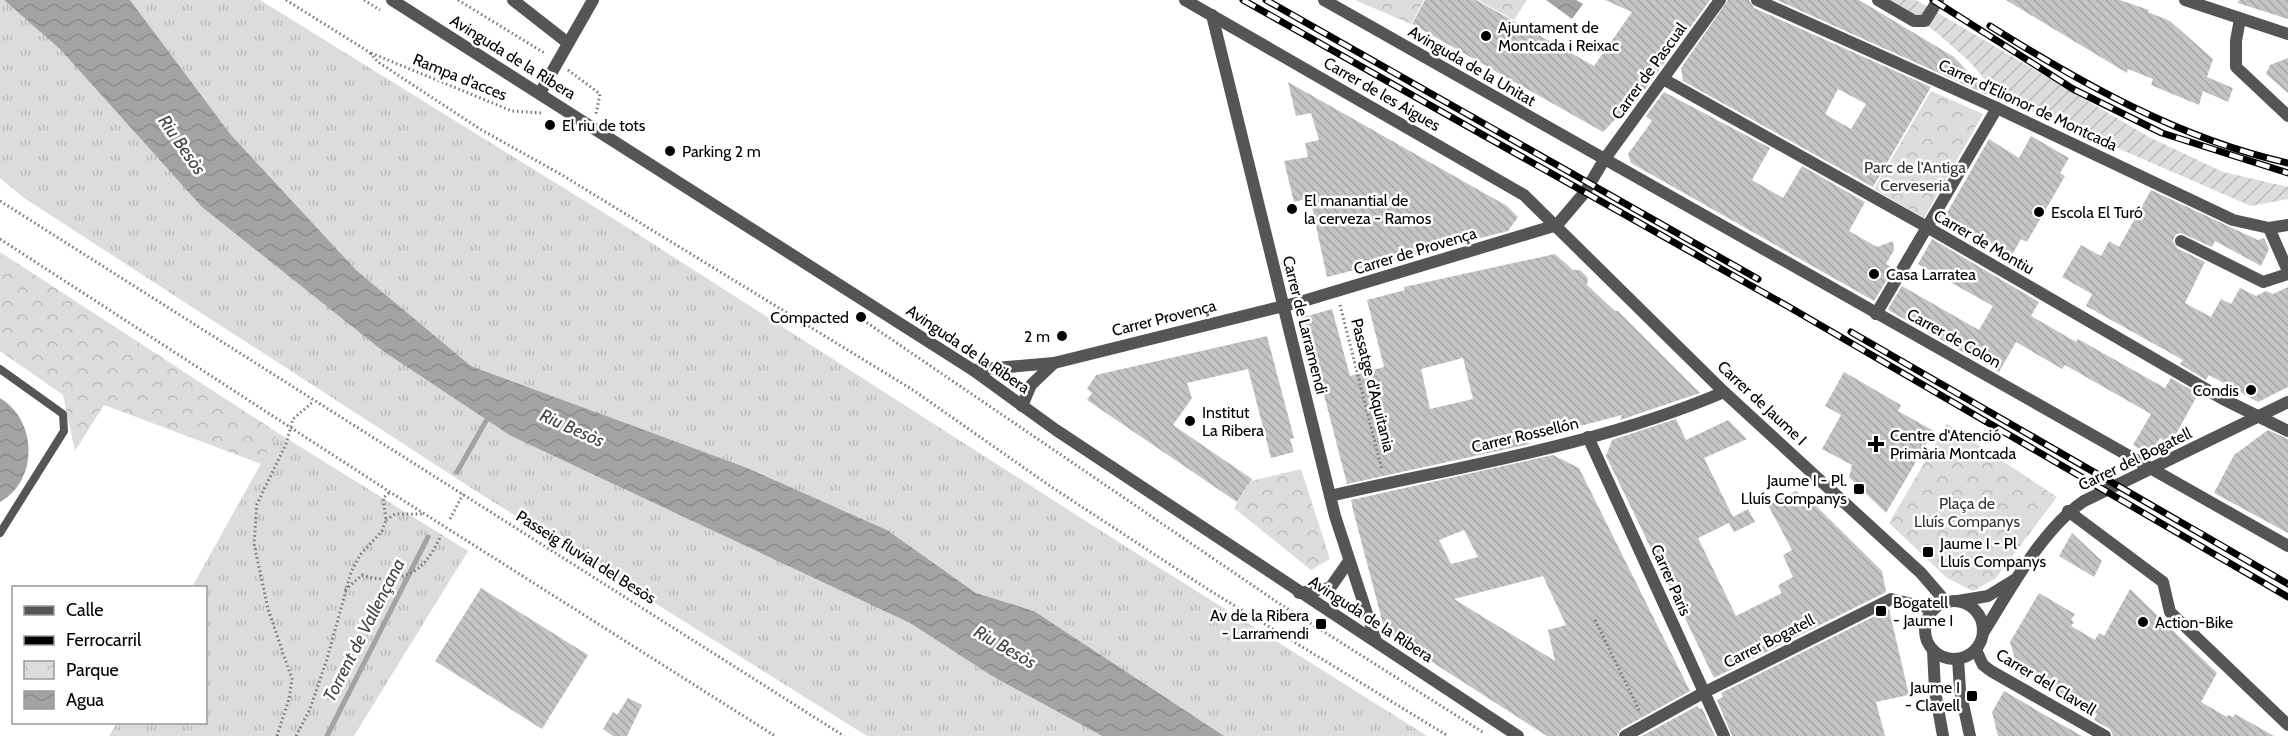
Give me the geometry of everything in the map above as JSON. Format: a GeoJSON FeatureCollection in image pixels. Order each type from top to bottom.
{"type":"FeatureCollection","features":[{"type":"Feature","properties":{"kind":"street","name":"Avinguda de la Ribera"},"geometry":{"type":"LineString","coordinates":[[392,0],[973,370],[1022,406],[1299,593],[1376,640],[1518,736]]}},
{"type":"Feature","properties":{"kind":"street"},"geometry":{"type":"LineString","coordinates":[[513,0],[568,44]]}},
{"type":"Feature","properties":{"kind":"street"},"geometry":{"type":"LineString","coordinates":[[540,93],[593,0]]}},
{"type":"Feature","properties":{"kind":"street","name":"Carrer de les Aigues"},"geometry":{"type":"LineString","coordinates":[[1185,0],[1524,195],[1557,225]]}},
{"type":"Feature","properties":{"kind":"street","name":"Avinguda de la Unitat"},"geometry":{"type":"LineString","coordinates":[[1324,0],[1604,160]]}},
{"type":"Feature","properties":{"kind":"street","name":"Carrer de Pascual"},"geometry":{"type":"LineString","coordinates":[[1557,225],[1585,192],[1604,160],[1665,80],[1720,0]]}},
{"type":"Feature","properties":{"kind":"street","name":"Carrer d'Elionor de Montcada"},"geometry":{"type":"LineString","coordinates":[[1757,0],[1997,108],[2233,220],[2269,228],[2288,225]]}},
{"type":"Feature","properties":{"kind":"street"},"geometry":{"type":"LineString","coordinates":[[1878,0],[1914,21],[1924,21],[1938,0]]}},
{"type":"Feature","properties":{"kind":"street"},"geometry":{"type":"LineString","coordinates":[[2192,1],[2288,34]]}},
{"type":"Feature","properties":{"kind":"street","name":"Carrer de Larramendi"},"geometry":{"type":"LineString","coordinates":[[1212,15],[1330,496],[1376,640]]}},
{"type":"Feature","properties":{"kind":"street"},"geometry":{"type":"LineString","coordinates":[[2240,19],[2236,41],[2236,67],[2288,116]]}},
{"type":"Feature","properties":{"kind":"street","name":"Carrer de Montiu"},"geometry":{"type":"LineString","coordinates":[[1665,80],[1927,227],[2223,399],[2288,431]]}},
{"type":"Feature","properties":{"kind":"street"},"geometry":{"type":"LineString","coordinates":[[1876,314],[1997,108]]}},
{"type":"Feature","properties":{"kind":"street","name":"Carrer de Colon"},"geometry":{"type":"LineString","coordinates":[[1604,160],[2288,546]]}},
{"type":"Feature","properties":{"kind":"street","name":"Carrer de Provença"},"geometry":{"type":"LineString","coordinates":[[1282,306],[1336,292],[1557,225]]}},
{"type":"Feature","properties":{"kind":"street","name":"Carrer de Jaume I"},"geometry":{"type":"LineString","coordinates":[[1557,225],[1724,393],[1856,511],[1952,602]]}},
{"type":"Feature","properties":{"kind":"street"},"geometry":{"type":"LineString","coordinates":[[2181,241],[2263,282],[2288,273],[2269,228]]}},
{"type":"Feature","properties":{"kind":"street","name":"Carrer Provença"},"geometry":{"type":"LineString","coordinates":[[973,370],[1054,363],[1282,306]]}},
{"type":"Feature","properties":{"kind":"street","name":"Carrer Provença"},"geometry":{"type":"LineString","coordinates":[[1022,406],[1031,385],[1054,363]]}},
{"type":"Feature","properties":{"kind":"street","name":"Carrer Rossellón"},"geometry":{"type":"LineString","coordinates":[[1330,496],[1588,438],[1683,410],[1724,393]]}},
{"type":"Feature","properties":{"kind":"street","name":"Carrer del Bogatell"},"geometry":{"type":"LineString","coordinates":[[1983,633],[2020,576],[2068,511],[2084,501],[2288,402]]}},
{"type":"Feature","properties":{"kind":"street","name":"Carrer Paris"},"geometry":{"type":"LineString","coordinates":[[1588,438],[1724,736]]}},
{"type":"Feature","properties":{"kind":"street"},"geometry":{"type":"LineString","coordinates":[[2068,511],[2163,582],[2170,612],[2288,725]]}},
{"type":"Feature","properties":{"kind":"street"},"geometry":{"type":"LineString","coordinates":[[1299,593],[1330,588],[1349,561]]}},
{"type":"Feature","properties":{"kind":"street","name":"Carrer del Bogatell"},"geometry":{"type":"LineString","coordinates":[[1952,602],[1988,596],[2020,576]]}},
{"type":"Feature","properties":{"kind":"street","name":"Carrer Bogatell"},"geometry":{"type":"LineString","coordinates":[[1625,736],[1703,693],[1891,599],[1934,609]]}},
{"type":"Feature","properties":{"kind":"street"},"geometry":{"type":"LineString","coordinates":[[1952,602],[1974,609],[1980,617],[1983,633],[1976,650],[1958,659],[1946,658],[1933,650],[1927,641],[1925,626],[1934,609],[1952,602]]}},
{"type":"Feature","properties":{"kind":"street"},"geometry":{"type":"LineString","coordinates":[[1933,650],[1935,691],[1943,736]]}},
{"type":"Feature","properties":{"kind":"street","name":"Carrer del Clavell"},"geometry":{"type":"LineString","coordinates":[[1976,650],[1983,666],[2105,736]]}},
{"type":"Feature","properties":{"kind":"street"},"geometry":{"type":"LineString","coordinates":[[1958,659],[1960,690],[1970,736]]}},
{"type":"Feature","properties":{"kind":"lane"},"geometry":{"type":"LineString","coordinates":[[0,369],[63,414],[64,431],[0,533]]}},
{"type":"Feature","properties":{"kind":"path"},"geometry":{"type":"LineString","coordinates":[[286,0],[369,52],[378,62],[471,123],[572,181],[912,390],[1050,486],[1209,590],[1448,736]]}},
{"type":"Feature","properties":{"kind":"path"},"geometry":{"type":"LineString","coordinates":[[458,0],[557,61],[600,94],[599,107],[592,126]]}},
{"type":"Feature","properties":{"kind":"path","name":"Rampa d'acces"},"geometry":{"type":"LineString","coordinates":[[369,52],[512,111],[543,113]]}},
{"type":"Feature","properties":{"kind":"path","name":"Passeig fluvial del Besòs"},"geometry":{"type":"LineString","coordinates":[[0,201],[844,736]]}},
{"type":"Feature","properties":{"kind":"path"},"geometry":{"type":"LineString","coordinates":[[0,239],[192,361],[290,428],[775,736]]}},
{"type":"Feature","properties":{"kind":"path","name":"Passatge d'Aquitania"},"geometry":{"type":"LineString","coordinates":[[1336,292],[1386,484]]}},
{"type":"Feature","properties":{"kind":"path","name":"Avinguda de la Ribera"},"geometry":{"type":"LineString","coordinates":[[969,390],[1064,458],[1270,597],[1488,736]]}},
{"type":"Feature","properties":{"kind":"path"},"geometry":{"type":"LineString","coordinates":[[276,736],[289,699],[292,679],[268,609],[254,544],[257,504],[286,444],[293,419],[314,401]]}},
{"type":"Feature","properties":{"kind":"path"},"geometry":{"type":"LineString","coordinates":[[296,736],[310,709],[327,659],[344,591],[360,555],[382,531],[386,520],[383,498],[390,492]]}},
{"type":"Feature","properties":{"kind":"path"},"geometry":{"type":"LineString","coordinates":[[450,519],[463,494]]}},
{"type":"Feature","properties":{"kind":"path"},"geometry":{"type":"LineString","coordinates":[[386,520],[395,513],[425,514]]}},
{"type":"Feature","properties":{"kind":"path"},"geometry":{"type":"LineString","coordinates":[[344,591],[362,575],[373,580],[389,578],[420,567],[441,536]]}},
{"type":"Feature","properties":{"kind":"path"},"geometry":{"type":"LineString","coordinates":[[1595,620],[1646,724]]}},
{"type":"Feature","properties":{"kind":"green space"},"geometry":{"type":"Polygon","coordinates":[[[0,0],[4,0],[511,436],[910,623],[992,676],[1102,736],[867,736],[476,491],[24,198],[0,178],[0,0]]]}},
{"type":"Feature","properties":{"kind":"green space"},"geometry":{"type":"Polygon","coordinates":[[[130,0],[260,0],[622,224],[1106,534],[1427,736],[1224,736],[1034,611],[976,593],[887,530],[745,467],[471,366],[356,270],[231,135],[130,0]]]}},
{"type":"Feature","properties":{"kind":"green space"},"geometry":{"type":"Polygon","coordinates":[[[1355,0],[1424,0],[1411,24],[1355,0]]]}},
{"type":"Feature","properties":{"kind":"green space"},"geometry":{"type":"Polygon","coordinates":[[[1478,0],[1527,0],[1514,20],[1478,0]]]}},
{"type":"Feature","properties":{"kind":"green space"},"geometry":{"type":"Polygon","coordinates":[[[1890,0],[1916,0],[2149,137],[2223,172],[2288,187],[2288,199],[2251,206],[2000,97],[1969,61],[1936,32],[1890,0]]]}},
{"type":"Feature","properties":{"kind":"green space","name":"Parc de l'Antiga Cerveseria"},"geometry":{"type":"Polygon","coordinates":[[[1931,91],[1983,114],[1924,218],[1874,189],[1931,91]]]}},
{"type":"Feature","properties":{"kind":"green space"},"geometry":{"type":"Polygon","coordinates":[[[0,252],[278,433],[261,464],[104,405],[75,451],[63,395],[0,351],[0,252]]]}},
{"type":"Feature","properties":{"kind":"green space","name":"Plaça de Lluís Companys"},"geometry":{"type":"Polygon","coordinates":[[[1947,424],[2057,497],[1996,578],[1973,591],[1947,578],[1889,523],[1947,424]]]}},
{"type":"Feature","properties":{"kind":"green space"},"geometry":{"type":"Polygon","coordinates":[[[278,433],[468,551],[354,736],[109,736],[116,724],[207,724],[207,586],[193,586],[278,433]]]}},
{"type":"Feature","properties":{"kind":"green space"},"geometry":{"type":"Polygon","coordinates":[[[1301,469],[1330,559],[1311,570],[1234,508],[1251,481],[1301,469]]]}},
{"type":"Feature","properties":{"kind":"water","name":"Riu Besòs"},"geometry":{"type":"Polygon","coordinates":[[[4,0],[130,0],[231,135],[356,270],[471,366],[745,467],[887,530],[976,593],[1034,611],[1224,736],[1102,736],[992,676],[910,623],[511,436],[383,351],[202,207],[61,50],[4,0]]]}},
{"type":"Feature","properties":{"kind":"water"},"geometry":{"type":"Polygon","coordinates":[[[1546,0],[1576,0],[1583,4],[1572,19],[1546,0]]]}},
{"type":"Feature","properties":{"kind":"water"},"geometry":{"type":"Polygon","coordinates":[[[0,398],[21,420],[27,435],[28,450],[27,465],[22,480],[13,492],[0,502],[0,398]]]}},
{"type":"Feature","properties":{"kind":"building"},"geometry":{"type":"Polygon","coordinates":[[[1425,0],[1476,0],[1594,66],[1632,12],[1605,0],[1710,0],[1633,106],[1630,104],[1603,132],[1412,24],[1425,0]]]}},
{"type":"Feature","properties":{"kind":"building"},"geometry":{"type":"Polygon","coordinates":[[[1728,0],[1749,0],[1754,8],[1931,87],[1873,187],[1683,81],[1681,68],[1728,0]],[[1838,89],[1825,114],[1851,129],[1866,104],[1838,89]]]}},
{"type":"Feature","properties":{"kind":"building"},"geometry":{"type":"Polygon","coordinates":[[[1777,0],[1859,0],[1954,57],[1992,97],[1777,0]]]}},
{"type":"Feature","properties":{"kind":"building"},"geometry":{"type":"Polygon","coordinates":[[[2006,0],[2120,0],[2149,10],[2148,12],[2170,21],[2213,59],[2207,77],[2233,88],[2228,102],[2203,91],[2199,105],[2151,85],[2153,79],[2128,69],[2127,73],[2006,0]]]}},
{"type":"Feature","properties":{"kind":"building"},"geometry":{"type":"Polygon","coordinates":[[[2239,0],[2288,0],[2288,19],[2238,3],[2239,0]]]}},
{"type":"Feature","properties":{"kind":"building"},"geometry":{"type":"Polygon","coordinates":[[[2288,58],[2288,93],[2266,74],[2270,65],[2288,58]]]}},
{"type":"Feature","properties":{"kind":"building"},"geometry":{"type":"Polygon","coordinates":[[[1288,82],[1507,206],[1518,217],[1508,231],[1327,277],[1310,198],[1294,202],[1284,161],[1308,157],[1305,143],[1319,140],[1311,113],[1296,116],[1288,82]]]}},
{"type":"Feature","properties":{"kind":"building"},"geometry":{"type":"Polygon","coordinates":[[[1664,92],[1770,148],[1752,180],[1783,198],[1802,166],[1865,202],[1849,231],[1877,247],[1893,241],[1894,250],[1886,264],[1894,268],[1874,301],[1631,163],[1628,154],[1652,121],[1646,116],[1664,92]]]}},
{"type":"Feature","properties":{"kind":"building"},"geometry":{"type":"Polygon","coordinates":[[[2031,136],[2069,158],[2060,173],[2065,176],[2027,242],[2021,239],[2012,255],[1968,230],[1963,238],[1940,225],[1989,139],[2019,158],[2031,136]]]}},
{"type":"Feature","properties":{"kind":"building"},"geometry":{"type":"Polygon","coordinates":[[[2151,190],[2258,240],[2264,238],[2269,249],[2261,266],[2215,241],[2212,247],[2181,233],[2176,234],[2173,241],[2177,248],[2205,262],[2185,303],[2211,317],[2221,299],[2231,304],[2240,288],[2256,296],[2266,291],[2273,294],[2288,287],[2288,387],[2258,402],[2209,375],[2206,380],[2180,364],[2183,360],[2086,306],[2092,294],[2062,277],[2081,245],[2101,256],[2109,241],[2119,247],[2151,190]]]}},
{"type":"Feature","properties":{"kind":"building"},"geometry":{"type":"Polygon","coordinates":[[[1932,239],[2039,302],[2031,316],[2076,342],[2078,339],[2165,388],[2171,378],[2198,394],[2176,434],[2174,433],[2168,443],[2160,438],[2150,455],[2133,445],[2151,414],[2065,365],[2062,369],[2016,342],[1999,372],[1890,311],[1888,309],[1902,286],[1979,330],[1993,306],[1918,264],[1932,239]]]}},
{"type":"Feature","properties":{"kind":"building"},"geometry":{"type":"Polygon","coordinates":[[[1555,254],[1573,270],[1580,270],[1588,278],[1587,285],[1615,311],[1618,311],[1700,393],[1620,420],[1622,415],[1523,441],[1530,444],[1347,484],[1304,317],[1332,309],[1350,376],[1384,367],[1367,300],[1405,290],[1404,287],[1555,254]],[[1463,358],[1421,369],[1430,409],[1473,399],[1463,358]]]}},
{"type":"Feature","properties":{"kind":"building"},"geometry":{"type":"Polygon","coordinates":[[[1267,336],[1294,438],[1290,439],[1294,452],[1271,458],[1248,369],[1187,383],[1192,398],[1173,425],[1252,479],[1237,502],[1087,400],[1092,393],[1087,389],[1096,375],[1267,336]]]}},
{"type":"Feature","properties":{"kind":"building","name":"Centre d'Atenció Primària Montcada"},"geometry":{"type":"Polygon","coordinates":[[[1844,372],[1901,405],[1898,411],[1934,431],[1886,513],[1849,477],[1852,465],[1822,449],[1841,415],[1825,406],[1844,372]]]}},
{"type":"Feature","properties":{"kind":"building"},"geometry":{"type":"Polygon","coordinates":[[[1676,419],[1686,440],[1728,420],[1747,439],[1704,458],[1733,517],[1748,509],[1755,522],[1734,532],[1729,523],[1698,538],[1736,616],[1782,593],[1778,586],[1793,577],[1783,555],[1792,550],[1768,505],[1796,491],[1804,498],[1807,497],[1882,571],[1886,592],[1714,678],[1606,456],[1612,440],[1676,419]]]}},
{"type":"Feature","properties":{"kind":"building"},"geometry":{"type":"Polygon","coordinates":[[[2268,430],[2288,439],[2288,533],[2214,493],[2234,455],[2268,430]]]}},
{"type":"Feature","properties":{"kind":"building"},"geometry":{"type":"Polygon","coordinates":[[[1553,455],[1579,468],[1690,691],[1621,729],[1617,736],[1547,736],[1387,633],[1390,628],[1383,624],[1351,500],[1553,455]],[[1464,530],[1439,540],[1451,564],[1478,557],[1464,530]],[[1543,576],[1454,599],[1555,661],[1548,630],[1566,625],[1543,576]]]}},
{"type":"Feature","properties":{"kind":"building"},"geometry":{"type":"Polygon","coordinates":[[[2072,533],[2102,561],[2094,577],[2059,556],[2072,533]]]}},
{"type":"Feature","properties":{"kind":"building"},"geometry":{"type":"Polygon","coordinates":[[[481,588],[588,655],[542,729],[435,661],[481,588]]]}},
{"type":"Feature","properties":{"kind":"building"},"geometry":{"type":"Polygon","coordinates":[[[2130,589],[2217,673],[2201,702],[2227,717],[2228,715],[2233,717],[2235,714],[2274,736],[2113,736],[2110,729],[2094,720],[2097,714],[2026,673],[2021,679],[2010,642],[2039,593],[2075,614],[2071,620],[2074,622],[2071,626],[2095,640],[2099,633],[2104,636],[2130,589]]]}},
{"type":"Feature","properties":{"kind":"building"},"geometry":{"type":"Polygon","coordinates":[[[1889,609],[1909,695],[1876,702],[1885,736],[1732,736],[1717,700],[1723,697],[1721,693],[1889,609]]]}},
{"type":"Feature","properties":{"kind":"building"},"geometry":{"type":"Polygon","coordinates":[[[2004,691],[2082,736],[1998,736],[1992,712],[2004,691]]]}},
{"type":"Feature","properties":{"kind":"building"},"geometry":{"type":"Polygon","coordinates":[[[628,698],[642,705],[627,736],[613,736],[603,729],[613,712],[617,715],[628,698]]]}},
{"type":"Feature","properties":{"kind":"building"},"geometry":{"type":"Polygon","coordinates":[[[1697,706],[1699,709],[1702,708],[1715,736],[1642,736],[1697,706]]]}},
{"type":"Feature","properties":{"kind":"waterway","name":"Torrent de Vallençana"},"geometry":{"type":"LineString","coordinates":[[457,472],[490,414]]}},
{"type":"Feature","properties":{"kind":"waterway","name":"Torrent de Vallençana"},"geometry":{"type":"LineString","coordinates":[[327,736],[428,537]]}},
{"type":"Feature","properties":{"kind":"railway"},"geometry":{"type":"LineString","coordinates":[[1243,0],[1789,307],[2288,597]]}},
{"type":"Feature","properties":{"kind":"railway"},"geometry":{"type":"LineString","coordinates":[[1266,0],[1758,279]]}},
{"type":"Feature","properties":{"kind":"railway"},"geometry":{"type":"LineString","coordinates":[[1933,0],[2073,89],[2162,133],[2288,173]]}},
{"type":"Feature","properties":{"kind":"railway"},"geometry":{"type":"LineString","coordinates":[[1990,26],[2097,89],[2133,107],[2209,140],[2288,163]]}},
{"type":"Feature","properties":{"kind":"railway"},"geometry":{"type":"LineString","coordinates":[[1851,332],[2288,584]]}},
{"type":"Feature","properties":{"kind":"place","name":"Ajuntament de Montcada i Reixac"},"geometry":{"type":"Point","coordinates":[1486,36]}},
{"type":"Feature","properties":{"kind":"place","name":"El riu de tots"},"geometry":{"type":"Point","coordinates":[550,125]}},
{"type":"Feature","properties":{"kind":"place","name":"Parking 2 m"},"geometry":{"type":"Point","coordinates":[670,151]}},
{"type":"Feature","properties":{"kind":"place","name":"El manantial de la cerveza - Ramos"},"geometry":{"type":"Point","coordinates":[1292,209]}},
{"type":"Feature","properties":{"kind":"place","name":"Escola El Turó"},"geometry":{"type":"Point","coordinates":[2039,212]}},
{"type":"Feature","properties":{"kind":"place","name":"Casa Larratea"},"geometry":{"type":"Point","coordinates":[1874,274]}},
{"type":"Feature","properties":{"kind":"place","name":"Compacted"},"geometry":{"type":"Point","coordinates":[861,317]}},
{"type":"Feature","properties":{"kind":"place","name":"2 m"},"geometry":{"type":"Point","coordinates":[1062,336]}},
{"type":"Feature","properties":{"kind":"place","name":"Condis"},"geometry":{"type":"Point","coordinates":[2251,390]}},
{"type":"Feature","properties":{"kind":"place","name":"Institut La Ribera"},"geometry":{"type":"Point","coordinates":[1190,421]}},
{"type":"Feature","properties":{"kind":"place","name":"Centre d'Atenció Primària Montcada"},"geometry":{"type":"Point","coordinates":[1876,444]}},
{"type":"Feature","properties":{"kind":"place","name":"Jaume I - Pl. Lluís Companys"},"geometry":{"type":"Point","coordinates":[1859,489]}},
{"type":"Feature","properties":{"kind":"place","name":"Jaume I - Pl Lluís Companys"},"geometry":{"type":"Point","coordinates":[1928,552]}},
{"type":"Feature","properties":{"kind":"place","name":"Bogatell - Jaume I"},"geometry":{"type":"Point","coordinates":[1881,611]}},
{"type":"Feature","properties":{"kind":"place","name":"Action-Bike"},"geometry":{"type":"Point","coordinates":[2143,622]}},
{"type":"Feature","properties":{"kind":"place","name":"Av de la Ribera - Larramendi"},"geometry":{"type":"Point","coordinates":[1321,624]}},
{"type":"Feature","properties":{"kind":"place","name":"Jaume I - Clavell"},"geometry":{"type":"Point","coordinates":[1972,696]}}]}
